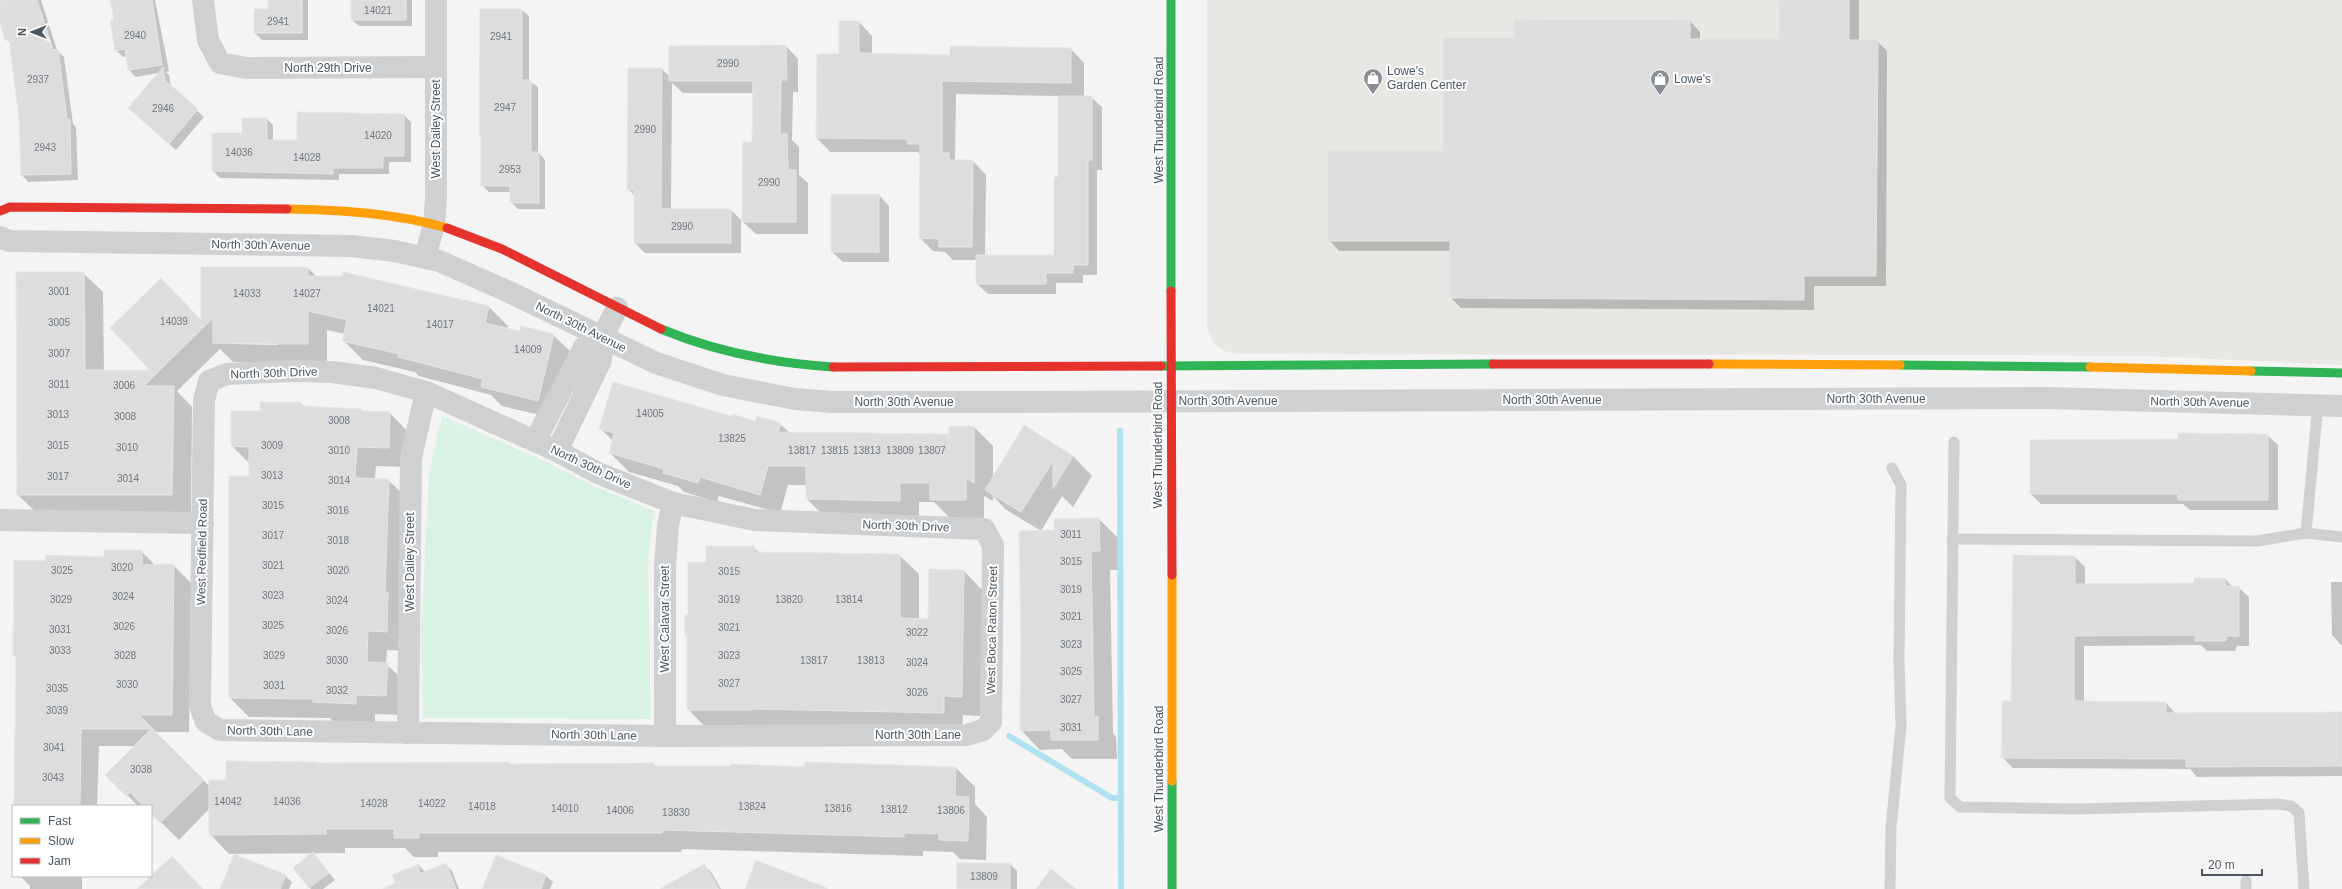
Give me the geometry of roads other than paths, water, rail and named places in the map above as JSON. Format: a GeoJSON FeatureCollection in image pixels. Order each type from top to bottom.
{"type":"FeatureCollection","features":[{"type":"Feature","properties":{"kind":"street","name":"North 29th Drive"},"geometry":{"type":"LineString","coordinates":[[203,0],[208,40],[220,63],[246,68],[436,67]]}},
{"type":"Feature","properties":{"kind":"street","name":"West Dailey Street"},"geometry":{"type":"LineString","coordinates":[[425,257],[434,225],[436,198],[436,0]]}},
{"type":"Feature","properties":{"kind":"street","name":"West Thunderbird Road"},"geometry":{"type":"LineString","coordinates":[[1171,0],[1170,401],[1172,889]]}},
{"type":"Feature","properties":{"kind":"street"},"geometry":{"type":"LineString","coordinates":[[0,211],[10,207],[292,210],[379,216],[434,225],[470,236],[514,255],[659,328],[704,344],[752,358],[790,365],[834,367],[1170,367],[1534,364],[1999,365],[2342,372]]}},
{"type":"Feature","properties":{"kind":"street","name":"North 30th Avenue"},"geometry":{"type":"LineString","coordinates":[[0,237],[9,241],[351,246],[425,257],[464,271],[602,338],[656,363],[688,375],[736,388],[795,399],[831,402],[2047,398],[2318,404],[2342,406]]}},
{"type":"Feature","properties":{"kind":"street"},"geometry":{"type":"LineString","coordinates":[[557,451],[602,360],[602,338],[617,308]]}},
{"type":"Feature","properties":{"kind":"street"},"geometry":{"type":"LineString","coordinates":[[535,441],[584,347],[602,338]]}},
{"type":"Feature","properties":{"kind":"street","name":"North 30th Drive"},"geometry":{"type":"LineString","coordinates":[[209,380],[227,374],[332,372],[376,378],[426,392],[557,451],[598,473],[673,503],[755,520],[984,529]]}},
{"type":"Feature","properties":{"kind":"street","name":"West Redfield Road"},"geometry":{"type":"LineString","coordinates":[[206,722],[200,706],[204,400],[209,380]]}},
{"type":"Feature","properties":{"kind":"street","name":"West Dailey Street"},"geometry":{"type":"LineString","coordinates":[[408,733],[411,458],[426,392]]}},
{"type":"Feature","properties":{"kind":"street","name":"West Calavar Street"},"geometry":{"type":"LineString","coordinates":[[665,736],[665,567],[668,525],[673,503]]}},
{"type":"Feature","properties":{"kind":"street"},"geometry":{"type":"LineString","coordinates":[[0,520],[202,523]]}},
{"type":"Feature","properties":{"kind":"street","name":"West Boca Raton Street"},"geometry":{"type":"LineString","coordinates":[[984,529],[993,545],[992,722],[984,730]]}},
{"type":"Feature","properties":{"kind":"street","name":"North 30th Lane"},"geometry":{"type":"LineString","coordinates":[[206,722],[220,730],[665,736],[967,735],[984,730]]}},
{"type":"Feature","properties":{"kind":"lane"},"geometry":{"type":"LineString","coordinates":[[2306,533],[2318,404]]}},
{"type":"Feature","properties":{"kind":"lane"},"geometry":{"type":"LineString","coordinates":[[1954,442],[1950,798],[1960,807],[2076,810],[2205,804],[2278,804],[2291,806],[2299,813],[2304,889]]}},
{"type":"Feature","properties":{"kind":"lane"},"geometry":{"type":"LineString","coordinates":[[1890,889],[1891,828],[1901,726],[1899,661],[1901,485],[1892,468]]}},
{"type":"Feature","properties":{"kind":"lane"},"geometry":{"type":"LineString","coordinates":[[1952,539],[2257,541],[2306,533],[2342,537]]}},
{"type":"Feature","properties":{"kind":"waterway"},"geometry":{"type":"LineString","coordinates":[[1120,431],[1121,889]]}},
{"type":"Feature","properties":{"kind":"waterway"},"geometry":{"type":"LineString","coordinates":[[1009,736],[1112,798],[1121,798]]}},
{"type":"Feature","properties":{"kind":"place","name":"Lowe's Garden Center"},"geometry":{"type":"Point","coordinates":[1373,95]}},
{"type":"Feature","properties":{"kind":"place","name":"Lowe's"},"geometry":{"type":"Point","coordinates":[1660,96]}}]}
